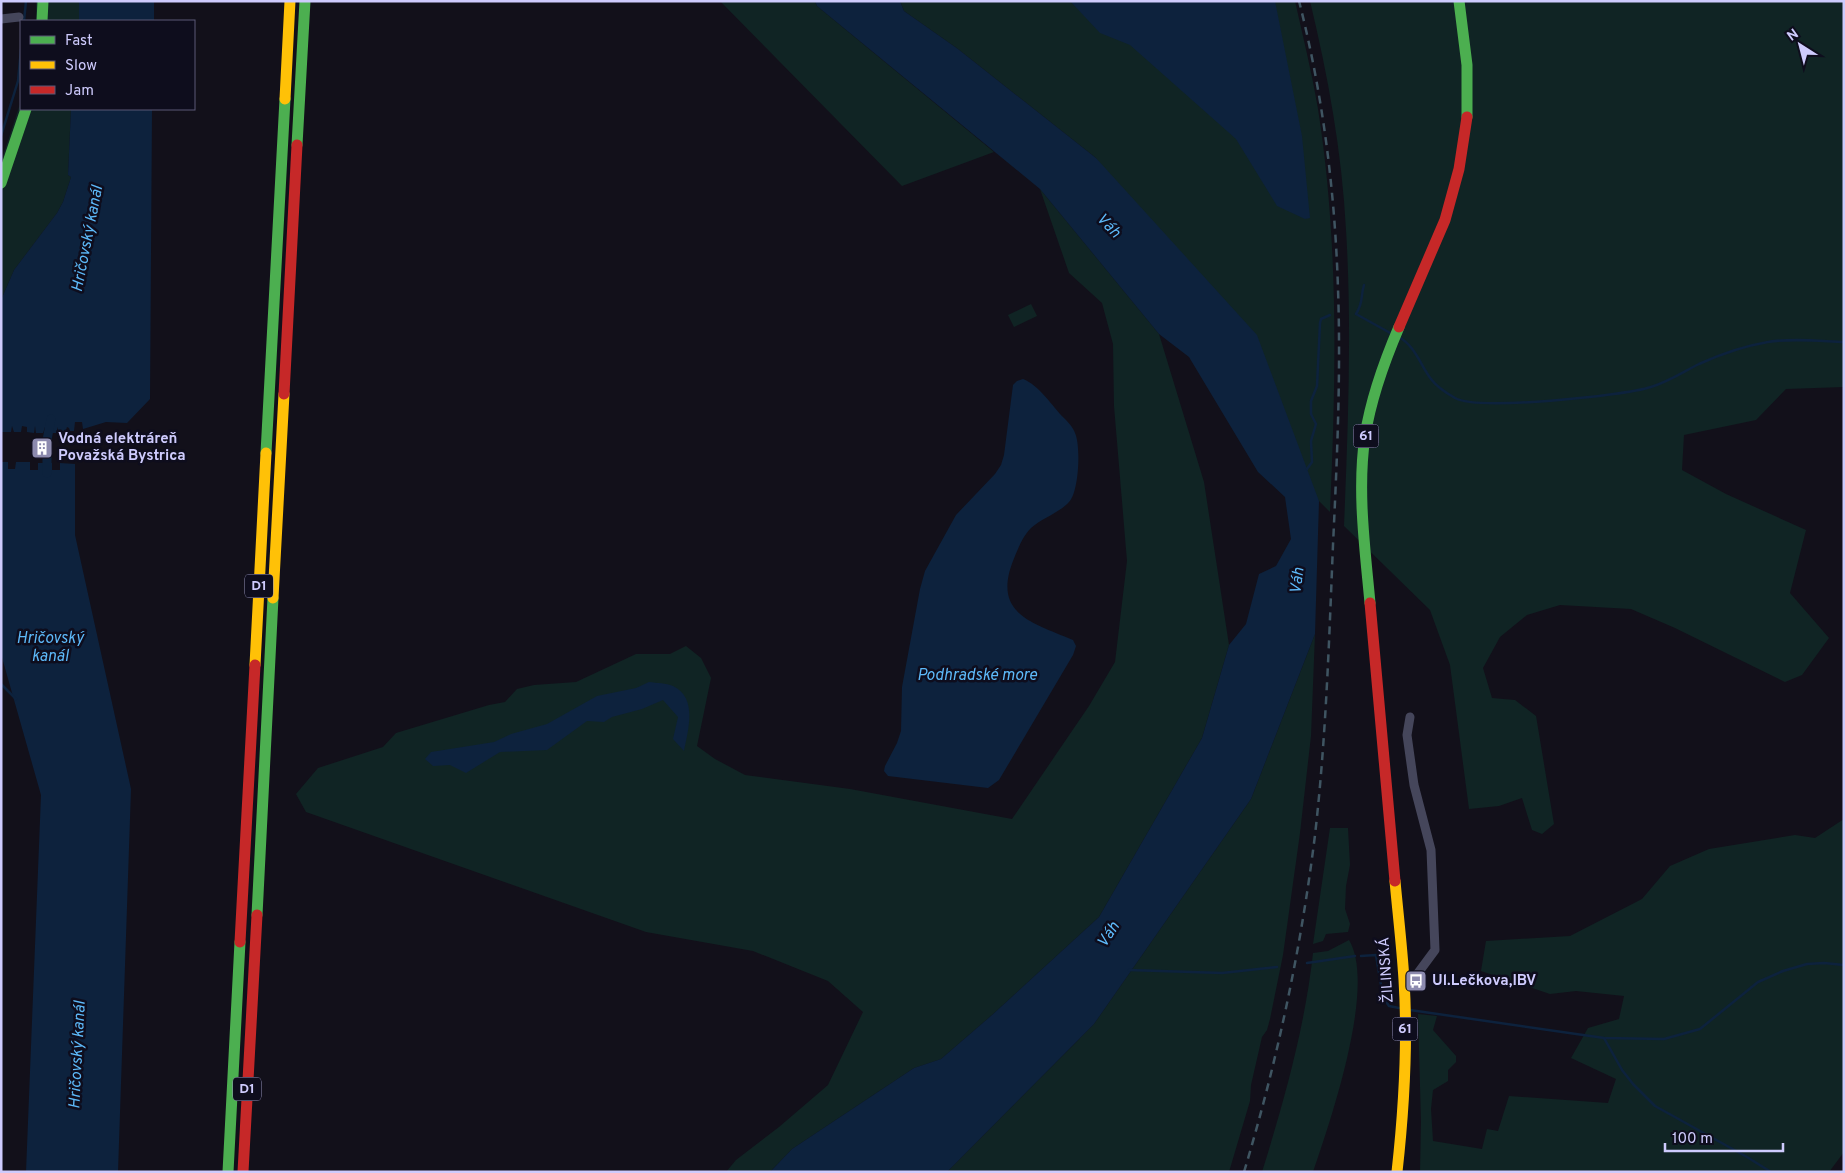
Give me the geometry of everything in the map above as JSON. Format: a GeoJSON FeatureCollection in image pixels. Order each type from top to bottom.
{"type":"FeatureCollection","features":[{"type":"Feature","properties":{"kind":"main road"},"geometry":{"type":"LineString","coordinates":[[42,20],[43,1]]}},
{"type":"Feature","properties":{"kind":"main road","name":"D1"},"geometry":{"type":"LineString","coordinates":[[228,1172],[290,1]]}},
{"type":"Feature","properties":{"kind":"main road","name":"D1"},"geometry":{"type":"LineString","coordinates":[[243,1172],[305,1]]}},
{"type":"Feature","properties":{"kind":"main road","name":"ŽILINSKÁ"},"geometry":{"type":"LineString","coordinates":[[1397,1172],[1405,1080],[1404,980],[1363,540],[1362,471],[1367,426],[1376,394],[1405,312],[1436,244],[1449,207],[1461,154],[1468,102],[1466,46],[1459,1]]}},
{"type":"Feature","properties":{"kind":"main road"},"geometry":{"type":"LineString","coordinates":[[1,183],[26,110]]}},
{"type":"Feature","properties":{"kind":"street"},"geometry":{"type":"LineString","coordinates":[[1,19],[19,17]]}},
{"type":"Feature","properties":{"kind":"street"},"geometry":{"type":"LineString","coordinates":[[1404,980],[1412,978],[1435,950],[1431,850],[1414,785],[1407,734],[1410,717]]}},
{"type":"Feature","properties":{"kind":"green space"},"geometry":{"type":"Polygon","coordinates":[[[36,1],[79,1],[79,20],[36,20],[36,1]]]}},
{"type":"Feature","properties":{"kind":"green space"},"geometry":{"type":"Polygon","coordinates":[[[720,1],[815,1],[817,6],[994,152],[902,186],[720,1]]]}},
{"type":"Feature","properties":{"kind":"green space"},"geometry":{"type":"Polygon","coordinates":[[[900,1],[1295,1],[1318,109],[1330,209],[1334,310],[1334,411],[1330,512],[1319,501],[1096,158],[958,49],[904,11],[900,1]]]}},
{"type":"Feature","properties":{"kind":"green space"},"geometry":{"type":"Polygon","coordinates":[[[1310,1],[1844,1],[1844,387],[1786,389],[1756,420],[1684,435],[1682,470],[1726,494],[1806,530],[1790,593],[1829,638],[1802,675],[1785,682],[1675,628],[1631,609],[1560,605],[1527,615],[1500,637],[1483,668],[1492,698],[1515,700],[1536,716],[1554,824],[1542,834],[1532,830],[1522,798],[1499,806],[1469,809],[1450,665],[1430,610],[1344,526],[1349,341],[1346,230],[1333,114],[1323,57],[1310,1]]]}},
{"type":"Feature","properties":{"kind":"green space"},"geometry":{"type":"Polygon","coordinates":[[[20,104],[20,110],[71,110],[68,175],[71,177],[63,202],[57,213],[14,270],[1,300],[1,162],[20,104]]]}},
{"type":"Feature","properties":{"kind":"green space"},"geometry":{"type":"Polygon","coordinates":[[[1040,189],[1159,334],[1204,482],[1229,645],[1202,738],[1099,917],[992,1015],[941,1059],[914,1068],[792,1149],[770,1172],[726,1172],[736,1160],[779,1127],[828,1085],[863,1012],[828,981],[753,951],[646,932],[306,812],[296,794],[318,768],[383,747],[396,733],[505,702],[517,689],[534,685],[576,682],[636,654],[670,654],[686,646],[701,658],[711,678],[697,746],[715,759],[745,775],[850,789],[1012,819],[1089,706],[1115,662],[1127,561],[1114,406],[1113,344],[1102,303],[1069,273],[1040,189]]]}},
{"type":"Feature","properties":{"kind":"green space"},"geometry":{"type":"Polygon","coordinates":[[[1031,304],[1037,316],[1014,327],[1008,315],[1031,304]]]}},
{"type":"Feature","properties":{"kind":"green space"},"geometry":{"type":"Polygon","coordinates":[[[1315,634],[1311,736],[1283,955],[1270,1019],[1267,1030],[1262,1037],[1251,1085],[1250,1101],[1229,1172],[947,1172],[1094,1024],[1251,799],[1315,634]]]}},
{"type":"Feature","properties":{"kind":"green space"},"geometry":{"type":"Polygon","coordinates":[[[1844,819],[1844,1152],[1829,1172],[1420,1172],[1421,1122],[1418,1014],[1437,1016],[1433,1030],[1456,1056],[1456,1062],[1448,1070],[1448,1081],[1433,1090],[1431,1109],[1433,1141],[1482,1149],[1487,1129],[1498,1131],[1509,1096],[1608,1103],[1616,1079],[1571,1058],[1588,1028],[1619,1019],[1624,996],[1576,991],[1550,994],[1481,971],[1486,941],[1570,936],[1642,899],[1670,866],[1709,849],[1795,835],[1815,838],[1844,819]]]}},
{"type":"Feature","properties":{"kind":"green space"},"geometry":{"type":"Polygon","coordinates":[[[1330,828],[1348,828],[1350,865],[1346,886],[1345,909],[1350,924],[1348,932],[1326,934],[1323,941],[1313,944],[1330,828]]]}},
{"type":"Feature","properties":{"kind":"green space"},"geometry":{"type":"Polygon","coordinates":[[[1349,940],[1356,961],[1358,989],[1354,1020],[1339,1089],[1313,1172],[1262,1172],[1293,1064],[1305,1008],[1313,953],[1328,951],[1349,940]]]}},
{"type":"Feature","properties":{"kind":"water"},"geometry":{"type":"Polygon","coordinates":[[[79,1],[154,1],[154,20],[79,20],[79,1]]]}},
{"type":"Feature","properties":{"kind":"water","name":"Váh"},"geometry":{"type":"Polygon","coordinates":[[[815,1],[900,1],[904,11],[958,49],[1096,158],[1257,335],[1319,501],[1315,634],[1251,799],[1094,1024],[947,1172],[770,1172],[792,1149],[914,1068],[941,1059],[1099,917],[1202,738],[1229,645],[1246,624],[1259,574],[1276,566],[1291,539],[1285,497],[1258,472],[1189,357],[1159,334],[1040,189],[817,6],[815,1]]]}},
{"type":"Feature","properties":{"kind":"water"},"geometry":{"type":"Polygon","coordinates":[[[1070,1],[1275,1],[1302,136],[1310,218],[1305,219],[1277,206],[1236,139],[1130,45],[1100,33],[1070,1]]]}},
{"type":"Feature","properties":{"kind":"water","name":"Hričovský kanál"},"geometry":{"type":"Polygon","coordinates":[[[71,110],[152,110],[150,399],[127,423],[106,422],[83,429],[82,422],[75,422],[74,431],[70,431],[67,427],[65,433],[58,433],[58,427],[56,433],[49,433],[49,428],[45,427],[43,433],[36,433],[35,426],[34,433],[27,432],[27,427],[22,426],[21,432],[14,432],[12,426],[11,432],[1,432],[1,300],[14,270],[57,213],[63,202],[71,177],[68,175],[71,110]]]}},
{"type":"Feature","properties":{"kind":"water","name":"Podhradské more"},"geometry":{"type":"Polygon","coordinates":[[[1023,379],[1040,391],[1073,429],[1077,439],[1078,469],[1075,489],[1069,502],[1035,524],[1023,539],[1013,561],[1008,579],[1008,594],[1012,605],[1031,622],[1073,640],[1076,646],[1073,655],[999,780],[988,788],[888,776],[884,771],[901,731],[902,687],[925,571],[956,515],[995,474],[1001,465],[1013,385],[1023,379]]]}},
{"type":"Feature","properties":{"kind":"water","name":"Hričovský kanál"},"geometry":{"type":"Polygon","coordinates":[[[1,462],[8,462],[8,469],[15,469],[16,462],[30,462],[30,470],[38,470],[38,463],[52,463],[52,470],[60,470],[60,463],[75,464],[75,535],[131,789],[118,1172],[26,1172],[41,795],[1,654],[1,462]]]}},
{"type":"Feature","properties":{"kind":"water"},"geometry":{"type":"Polygon","coordinates":[[[649,682],[673,686],[681,691],[686,698],[689,706],[689,724],[684,751],[673,739],[678,717],[663,700],[642,709],[612,717],[604,722],[587,721],[547,750],[500,752],[466,773],[450,765],[433,766],[425,759],[431,752],[494,742],[511,734],[547,724],[597,696],[636,688],[649,682]]]}},
{"type":"Feature","properties":{"kind":"waterway"},"geometry":{"type":"LineString","coordinates":[[24,20],[26,1]]}},
{"type":"Feature","properties":{"kind":"waterway"},"geometry":{"type":"LineString","coordinates":[[1,136],[18,81],[20,60]]}},
{"type":"Feature","properties":{"kind":"waterway"},"geometry":{"type":"LineString","coordinates":[[1356,314],[1361,303],[1364,285]]}},
{"type":"Feature","properties":{"kind":"waterway"},"geometry":{"type":"LineString","coordinates":[[1356,314],[1392,334]]}},
{"type":"Feature","properties":{"kind":"waterway"},"geometry":{"type":"LineString","coordinates":[[1307,469],[1312,462],[1311,441],[1316,424],[1311,414],[1311,401],[1317,386],[1320,323],[1321,319],[1330,315]]}},
{"type":"Feature","properties":{"kind":"waterway"},"geometry":{"type":"LineString","coordinates":[[1399,337],[1414,351],[1427,374],[1439,387],[1455,398],[1469,402],[1491,403],[1551,401],[1635,391],[1651,387],[1724,354],[1768,342],[1796,340],[1844,342]]}},
{"type":"Feature","properties":{"kind":"waterway","name":"Hričovský kanál"},"geometry":{"type":"LineString","coordinates":[[47,473],[47,440],[51,419]]}},
{"type":"Feature","properties":{"kind":"waterway"},"geometry":{"type":"LineString","coordinates":[[1,684],[16,699]]}},
{"type":"Feature","properties":{"kind":"waterway"},"geometry":{"type":"LineString","coordinates":[[1361,956],[1376,955],[1383,997],[1389,1006],[1399,1008]]}},
{"type":"Feature","properties":{"kind":"waterway"},"geometry":{"type":"LineString","coordinates":[[1307,963],[1355,956]]}},
{"type":"Feature","properties":{"kind":"waterway"},"geometry":{"type":"LineString","coordinates":[[1410,1010],[1604,1038],[1664,1039],[1700,1029],[1758,982],[1783,971],[1807,964],[1844,965]]}},
{"type":"Feature","properties":{"kind":"waterway"},"geometry":{"type":"LineString","coordinates":[[1129,970],[1222,973],[1277,967]]}},
{"type":"Feature","properties":{"kind":"waterway"},"geometry":{"type":"LineString","coordinates":[[1604,1038],[1622,1070],[1655,1106],[1771,1172]]}},
{"type":"Feature","properties":{"kind":"railway"},"geometry":{"type":"LineString","coordinates":[[1244,1172],[1267,1089],[1287,1005],[1303,920],[1319,799],[1328,654],[1339,385],[1336,253],[1331,180],[1321,108],[1299,1]]}},
{"type":"Feature","properties":{"kind":"traffic: fast"},"geometry":{"type":"LineString","coordinates":[[42,20],[43,1]]}},
{"type":"Feature","properties":{"kind":"traffic: fast"},"geometry":{"type":"LineString","coordinates":[[297,145],[305,1]]}},
{"type":"Feature","properties":{"kind":"traffic: fast"},"geometry":{"type":"LineString","coordinates":[[1459,1],[1467,65],[1467,117]]}},
{"type":"Feature","properties":{"kind":"traffic: fast"},"geometry":{"type":"LineString","coordinates":[[266,453],[285,99]]}},
{"type":"Feature","properties":{"kind":"traffic: fast"},"geometry":{"type":"LineString","coordinates":[[1,183],[26,110]]}},
{"type":"Feature","properties":{"kind":"traffic: fast"},"geometry":{"type":"LineString","coordinates":[[1370,603],[1362,499],[1365,436],[1374,394],[1399,327]]}},
{"type":"Feature","properties":{"kind":"traffic: fast"},"geometry":{"type":"LineString","coordinates":[[257,915],[273,598]]}},
{"type":"Feature","properties":{"kind":"traffic: fast"},"geometry":{"type":"LineString","coordinates":[[228,1172],[240,942]]}},
{"type":"Feature","properties":{"kind":"traffic: slow"},"geometry":{"type":"LineString","coordinates":[[285,99],[290,1]]}},
{"type":"Feature","properties":{"kind":"traffic: slow"},"geometry":{"type":"LineString","coordinates":[[273,598],[284,394]]}},
{"type":"Feature","properties":{"kind":"traffic: slow"},"geometry":{"type":"LineString","coordinates":[[255,665],[266,453]]}},
{"type":"Feature","properties":{"kind":"traffic: slow"},"geometry":{"type":"LineString","coordinates":[[1395,881],[1406,1028],[1402,1124],[1397,1172]]}},
{"type":"Feature","properties":{"kind":"traffic: jam"},"geometry":{"type":"LineString","coordinates":[[1399,327],[1445,220],[1459,169],[1467,117]]}},
{"type":"Feature","properties":{"kind":"traffic: jam"},"geometry":{"type":"LineString","coordinates":[[284,394],[297,145]]}},
{"type":"Feature","properties":{"kind":"traffic: jam"},"geometry":{"type":"LineString","coordinates":[[1370,603],[1395,881]]}},
{"type":"Feature","properties":{"kind":"traffic: jam"},"geometry":{"type":"LineString","coordinates":[[240,942],[255,665]]}},
{"type":"Feature","properties":{"kind":"traffic: jam"},"geometry":{"type":"LineString","coordinates":[[243,1172],[257,915]]}},
{"type":"Feature","properties":{"kind":"place","name":"Vodná elektráreň Považská Bystrica"},"geometry":{"type":"Point","coordinates":[42,448]}},
{"type":"Feature","properties":{"kind":"place","name":"Ul.Lečkova,IBV"},"geometry":{"type":"Point","coordinates":[1416,981]}}]}
